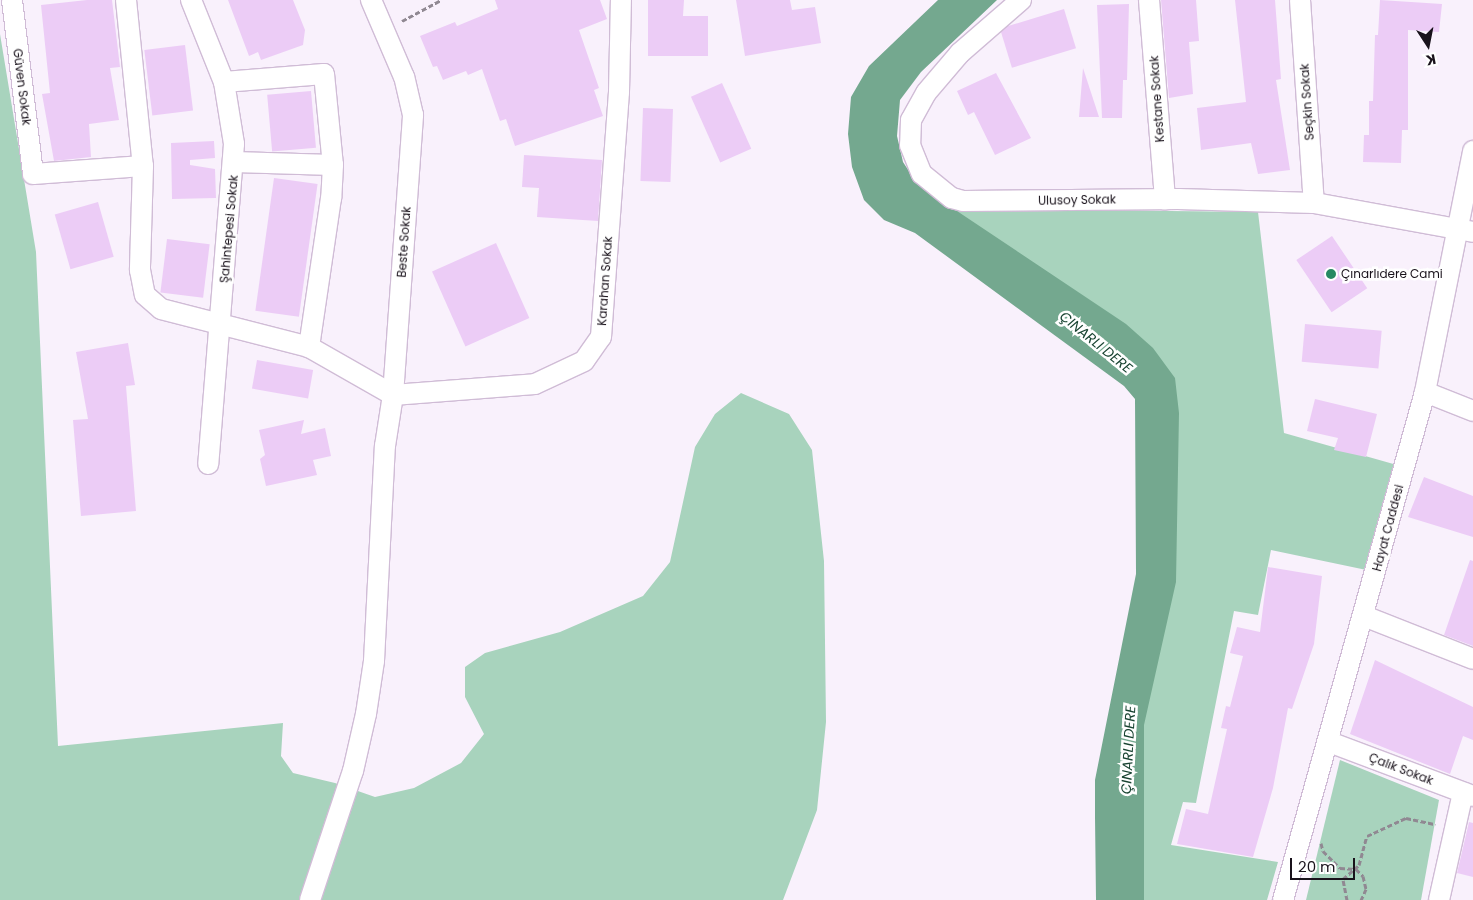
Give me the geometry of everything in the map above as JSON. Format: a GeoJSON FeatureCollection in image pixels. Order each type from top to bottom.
{"type":"FeatureCollection","features":[{"type":"Feature","properties":{"kind":"street","name":"Güven Sokak"},"geometry":{"type":"LineString","coordinates":[[12,0],[33,174],[143,166]]}},
{"type":"Feature","properties":{"kind":"street"},"geometry":{"type":"LineString","coordinates":[[126,0],[143,166],[140,270],[145,295],[161,309],[309,347],[393,395]]}},
{"type":"Feature","properties":{"kind":"street","name":"Şahintepesi Sokak"},"geometry":{"type":"LineString","coordinates":[[190,0],[224,82],[233,123],[234,162],[208,464]]}},
{"type":"Feature","properties":{"kind":"street","name":"Beste Sokak"},"geometry":{"type":"LineString","coordinates":[[310,900],[353,771],[374,660],[385,446],[393,395],[413,115],[411,97],[371,0]]}},
{"type":"Feature","properties":{"kind":"street","name":"Karahan Sokak"},"geometry":{"type":"LineString","coordinates":[[393,395],[536,384],[569,370],[594,350],[601,336],[619,92],[621,0]]}},
{"type":"Feature","properties":{"kind":"street","name":"Ulusoy Sokak"},"geometry":{"type":"LineString","coordinates":[[1021,0],[960,53],[916,108],[908,132],[912,153],[922,174],[952,198],[963,201],[1165,199],[1314,204],[1466,230]]}},
{"type":"Feature","properties":{"kind":"street","name":"Kestane Sokak"},"geometry":{"type":"LineString","coordinates":[[1149,0],[1165,199]]}},
{"type":"Feature","properties":{"kind":"street","name":"Seçkin Sokak"},"geometry":{"type":"LineString","coordinates":[[1300,0],[1314,204]]}},
{"type":"Feature","properties":{"kind":"street"},"geometry":{"type":"LineString","coordinates":[[224,82],[324,74],[333,165],[331,198],[309,347]]}},
{"type":"Feature","properties":{"kind":"street","name":"Hayat Caddesi"},"geometry":{"type":"LineString","coordinates":[[1284,900],[1330,742],[1425,392],[1466,230],[1473,151]]}},
{"type":"Feature","properties":{"kind":"street"},"geometry":{"type":"LineString","coordinates":[[234,162],[333,165]]}},
{"type":"Feature","properties":{"kind":"street"},"geometry":{"type":"LineString","coordinates":[[1425,392],[1473,411]]}},
{"type":"Feature","properties":{"kind":"street"},"geometry":{"type":"LineString","coordinates":[[1364,616],[1473,659]]}},
{"type":"Feature","properties":{"kind":"street","name":"Çalık Sokak"},"geometry":{"type":"LineString","coordinates":[[1330,742],[1468,794]]}},
{"type":"Feature","properties":{"kind":"street"},"geometry":{"type":"LineString","coordinates":[[1439,900],[1455,828],[1468,794]]}},
{"type":"Feature","properties":{"kind":"path"},"geometry":{"type":"LineString","coordinates":[[384,30],[441,0]]}},
{"type":"Feature","properties":{"kind":"path"},"geometry":{"type":"LineString","coordinates":[[1347,900],[1343,879],[1356,868],[1368,836],[1384,826],[1406,818],[1455,828]]}},
{"type":"Feature","properties":{"kind":"path"},"geometry":{"type":"LineString","coordinates":[[1320,842],[1323,851],[1340,868],[1356,868],[1363,876],[1366,889],[1361,900]]}},
{"type":"Feature","properties":{"kind":"shaded area"},"geometry":{"type":"Polygon","coordinates":[[[0,34],[36,252],[58,746],[283,723],[281,756],[293,773],[335,783],[375,797],[414,788],[461,763],[484,734],[465,697],[465,667],[485,653],[560,632],[643,596],[670,562],[695,447],[715,414],[741,393],[789,414],[812,450],[824,561],[826,722],[817,810],[783,900],[0,900],[0,34]]]}},
{"type":"Feature","properties":{"kind":"shaded area"},"geometry":{"type":"Polygon","coordinates":[[[901,208],[1258,212],[1284,433],[1404,467],[1376,572],[1271,550],[1258,615],[1234,611],[1196,803],[1183,802],[1171,845],[1278,862],[1267,900],[1125,900],[1153,405],[901,208]]]}},
{"type":"Feature","properties":{"kind":"shaded area"},"geometry":{"type":"Polygon","coordinates":[[[1340,760],[1439,800],[1421,900],[1306,900],[1340,760]]]}},
{"type":"Feature","properties":{"kind":"water","name":"ÇINARLI DERE"},"geometry":{"type":"Polygon","coordinates":[[[938,0],[997,0],[921,72],[900,100],[897,136],[903,162],[914,179],[939,199],[1126,324],[1153,348],[1175,378],[1179,413],[1176,582],[1144,725],[1144,900],[1096,900],[1095,780],[1136,574],[1135,399],[1124,386],[915,233],[884,220],[864,200],[852,167],[848,134],[851,97],[869,66],[938,0]]]}},
{"type":"Feature","properties":{"kind":"building"},"geometry":{"type":"Polygon","coordinates":[[[87,0],[112,0],[120,67],[110,68],[119,120],[89,124],[91,157],[54,161],[42,94],[50,93],[41,5],[87,0]]]}},
{"type":"Feature","properties":{"kind":"building"},"geometry":{"type":"Polygon","coordinates":[[[228,0],[293,0],[305,30],[303,45],[261,60],[258,52],[249,56],[228,0]]]}},
{"type":"Feature","properties":{"kind":"building"},"geometry":{"type":"Polygon","coordinates":[[[495,0],[600,0],[607,19],[579,30],[599,88],[594,90],[603,116],[515,146],[506,119],[500,121],[482,69],[468,75],[466,71],[443,80],[437,66],[433,67],[420,36],[455,22],[457,26],[498,9],[495,0]]]}},
{"type":"Feature","properties":{"kind":"building"},"geometry":{"type":"Polygon","coordinates":[[[648,0],[684,0],[683,16],[708,16],[708,56],[648,56],[648,0]]]}},
{"type":"Feature","properties":{"kind":"building"},"geometry":{"type":"Polygon","coordinates":[[[736,0],[790,0],[792,10],[815,7],[821,43],[745,56],[736,0]]]}},
{"type":"Feature","properties":{"kind":"building"},"geometry":{"type":"Polygon","coordinates":[[[1161,0],[1196,0],[1199,41],[1189,42],[1193,94],[1169,98],[1161,0]]]}},
{"type":"Feature","properties":{"kind":"building"},"geometry":{"type":"Polygon","coordinates":[[[1235,0],[1275,0],[1281,79],[1276,80],[1290,170],[1258,174],[1251,143],[1201,150],[1197,108],[1246,102],[1235,0]]]}},
{"type":"Feature","properties":{"kind":"building"},"geometry":{"type":"Polygon","coordinates":[[[1380,0],[1442,4],[1439,32],[1408,30],[1408,130],[1402,130],[1401,163],[1363,162],[1364,135],[1369,135],[1369,101],[1373,101],[1375,35],[1378,35],[1380,0]]]}},
{"type":"Feature","properties":{"kind":"building"},"geometry":{"type":"Polygon","coordinates":[[[1129,4],[1127,80],[1123,80],[1122,118],[1102,118],[1097,5],[1129,4]]]}},
{"type":"Feature","properties":{"kind":"building"},"geometry":{"type":"Polygon","coordinates":[[[1064,9],[1076,48],[1012,68],[1000,29],[1064,9]]]}},
{"type":"Feature","properties":{"kind":"building"},"geometry":{"type":"Polygon","coordinates":[[[185,45],[193,111],[152,116],[144,50],[185,45]]]}},
{"type":"Feature","properties":{"kind":"building"},"geometry":{"type":"Polygon","coordinates":[[[1083,68],[1099,117],[1079,117],[1083,68]]]}},
{"type":"Feature","properties":{"kind":"building"},"geometry":{"type":"Polygon","coordinates":[[[996,73],[1031,138],[995,155],[974,112],[968,115],[957,91],[996,73]]]}},
{"type":"Feature","properties":{"kind":"building"},"geometry":{"type":"Polygon","coordinates":[[[722,83],[751,149],[720,163],[691,97],[722,83]]]}},
{"type":"Feature","properties":{"kind":"building"},"geometry":{"type":"Polygon","coordinates":[[[311,91],[316,148],[272,152],[267,95],[311,91]]]}},
{"type":"Feature","properties":{"kind":"building"},"geometry":{"type":"Polygon","coordinates":[[[643,108],[673,109],[670,182],[640,181],[643,108]]]}},
{"type":"Feature","properties":{"kind":"building"},"geometry":{"type":"Polygon","coordinates":[[[214,141],[215,158],[190,160],[190,165],[215,169],[216,198],[172,199],[171,143],[214,141]]]}},
{"type":"Feature","properties":{"kind":"building"},"geometry":{"type":"Polygon","coordinates":[[[524,155],[602,160],[598,221],[537,217],[539,188],[522,187],[524,155]]]}},
{"type":"Feature","properties":{"kind":"building"},"geometry":{"type":"Polygon","coordinates":[[[274,178],[318,184],[299,317],[255,311],[274,178]]]}},
{"type":"Feature","properties":{"kind":"building"},"geometry":{"type":"Polygon","coordinates":[[[98,202],[114,257],[70,269],[55,214],[98,202]]]}},
{"type":"Feature","properties":{"kind":"building","name":"Çınarlıdere Cami"},"geometry":{"type":"Polygon","coordinates":[[[1332,236],[1367,288],[1332,312],[1296,260],[1332,236]]]}},
{"type":"Feature","properties":{"kind":"building"},"geometry":{"type":"Polygon","coordinates":[[[167,239],[210,244],[203,298],[160,293],[167,239]]]}},
{"type":"Feature","properties":{"kind":"building"},"geometry":{"type":"Polygon","coordinates":[[[496,243],[529,318],[465,346],[432,271],[496,243]]]}},
{"type":"Feature","properties":{"kind":"building"},"geometry":{"type":"Polygon","coordinates":[[[1305,324],[1382,331],[1378,369],[1302,362],[1305,324]]]}},
{"type":"Feature","properties":{"kind":"building"},"geometry":{"type":"Polygon","coordinates":[[[128,343],[135,385],[126,386],[136,511],[81,516],[73,420],[88,419],[76,352],[128,343]]]}},
{"type":"Feature","properties":{"kind":"building"},"geometry":{"type":"Polygon","coordinates":[[[257,360],[313,370],[308,398],[252,389],[257,360]]]}},
{"type":"Feature","properties":{"kind":"building"},"geometry":{"type":"Polygon","coordinates":[[[1315,399],[1377,414],[1366,457],[1334,450],[1338,438],[1307,431],[1315,399]]]}},
{"type":"Feature","properties":{"kind":"building"},"geometry":{"type":"Polygon","coordinates":[[[304,420],[301,434],[325,428],[331,456],[313,460],[317,475],[266,486],[260,459],[265,455],[259,430],[304,420]]]}},
{"type":"Feature","properties":{"kind":"building"},"geometry":{"type":"Polygon","coordinates":[[[1424,477],[1473,496],[1473,537],[1408,517],[1424,477]]]}},
{"type":"Feature","properties":{"kind":"building"},"geometry":{"type":"Polygon","coordinates":[[[1470,560],[1473,561],[1473,646],[1444,635],[1470,560]]]}},
{"type":"Feature","properties":{"kind":"building"},"geometry":{"type":"Polygon","coordinates":[[[1268,567],[1322,576],[1314,644],[1292,709],[1288,708],[1273,788],[1253,857],[1177,844],[1186,809],[1208,814],[1227,729],[1221,728],[1226,706],[1230,707],[1243,656],[1230,653],[1237,627],[1260,632],[1268,567]]]}},
{"type":"Feature","properties":{"kind":"building"},"geometry":{"type":"Polygon","coordinates":[[[1375,660],[1473,707],[1473,740],[1463,736],[1450,774],[1350,734],[1375,660]]]}},
{"type":"Feature","properties":{"kind":"building"},"geometry":{"type":"Polygon","coordinates":[[[1469,822],[1473,823],[1473,877],[1457,873],[1469,822]]]}},
{"type":"Feature","properties":{"kind":"place","name":"Çınarlıdere Cami"},"geometry":{"type":"Point","coordinates":[1331,274]}}]}
